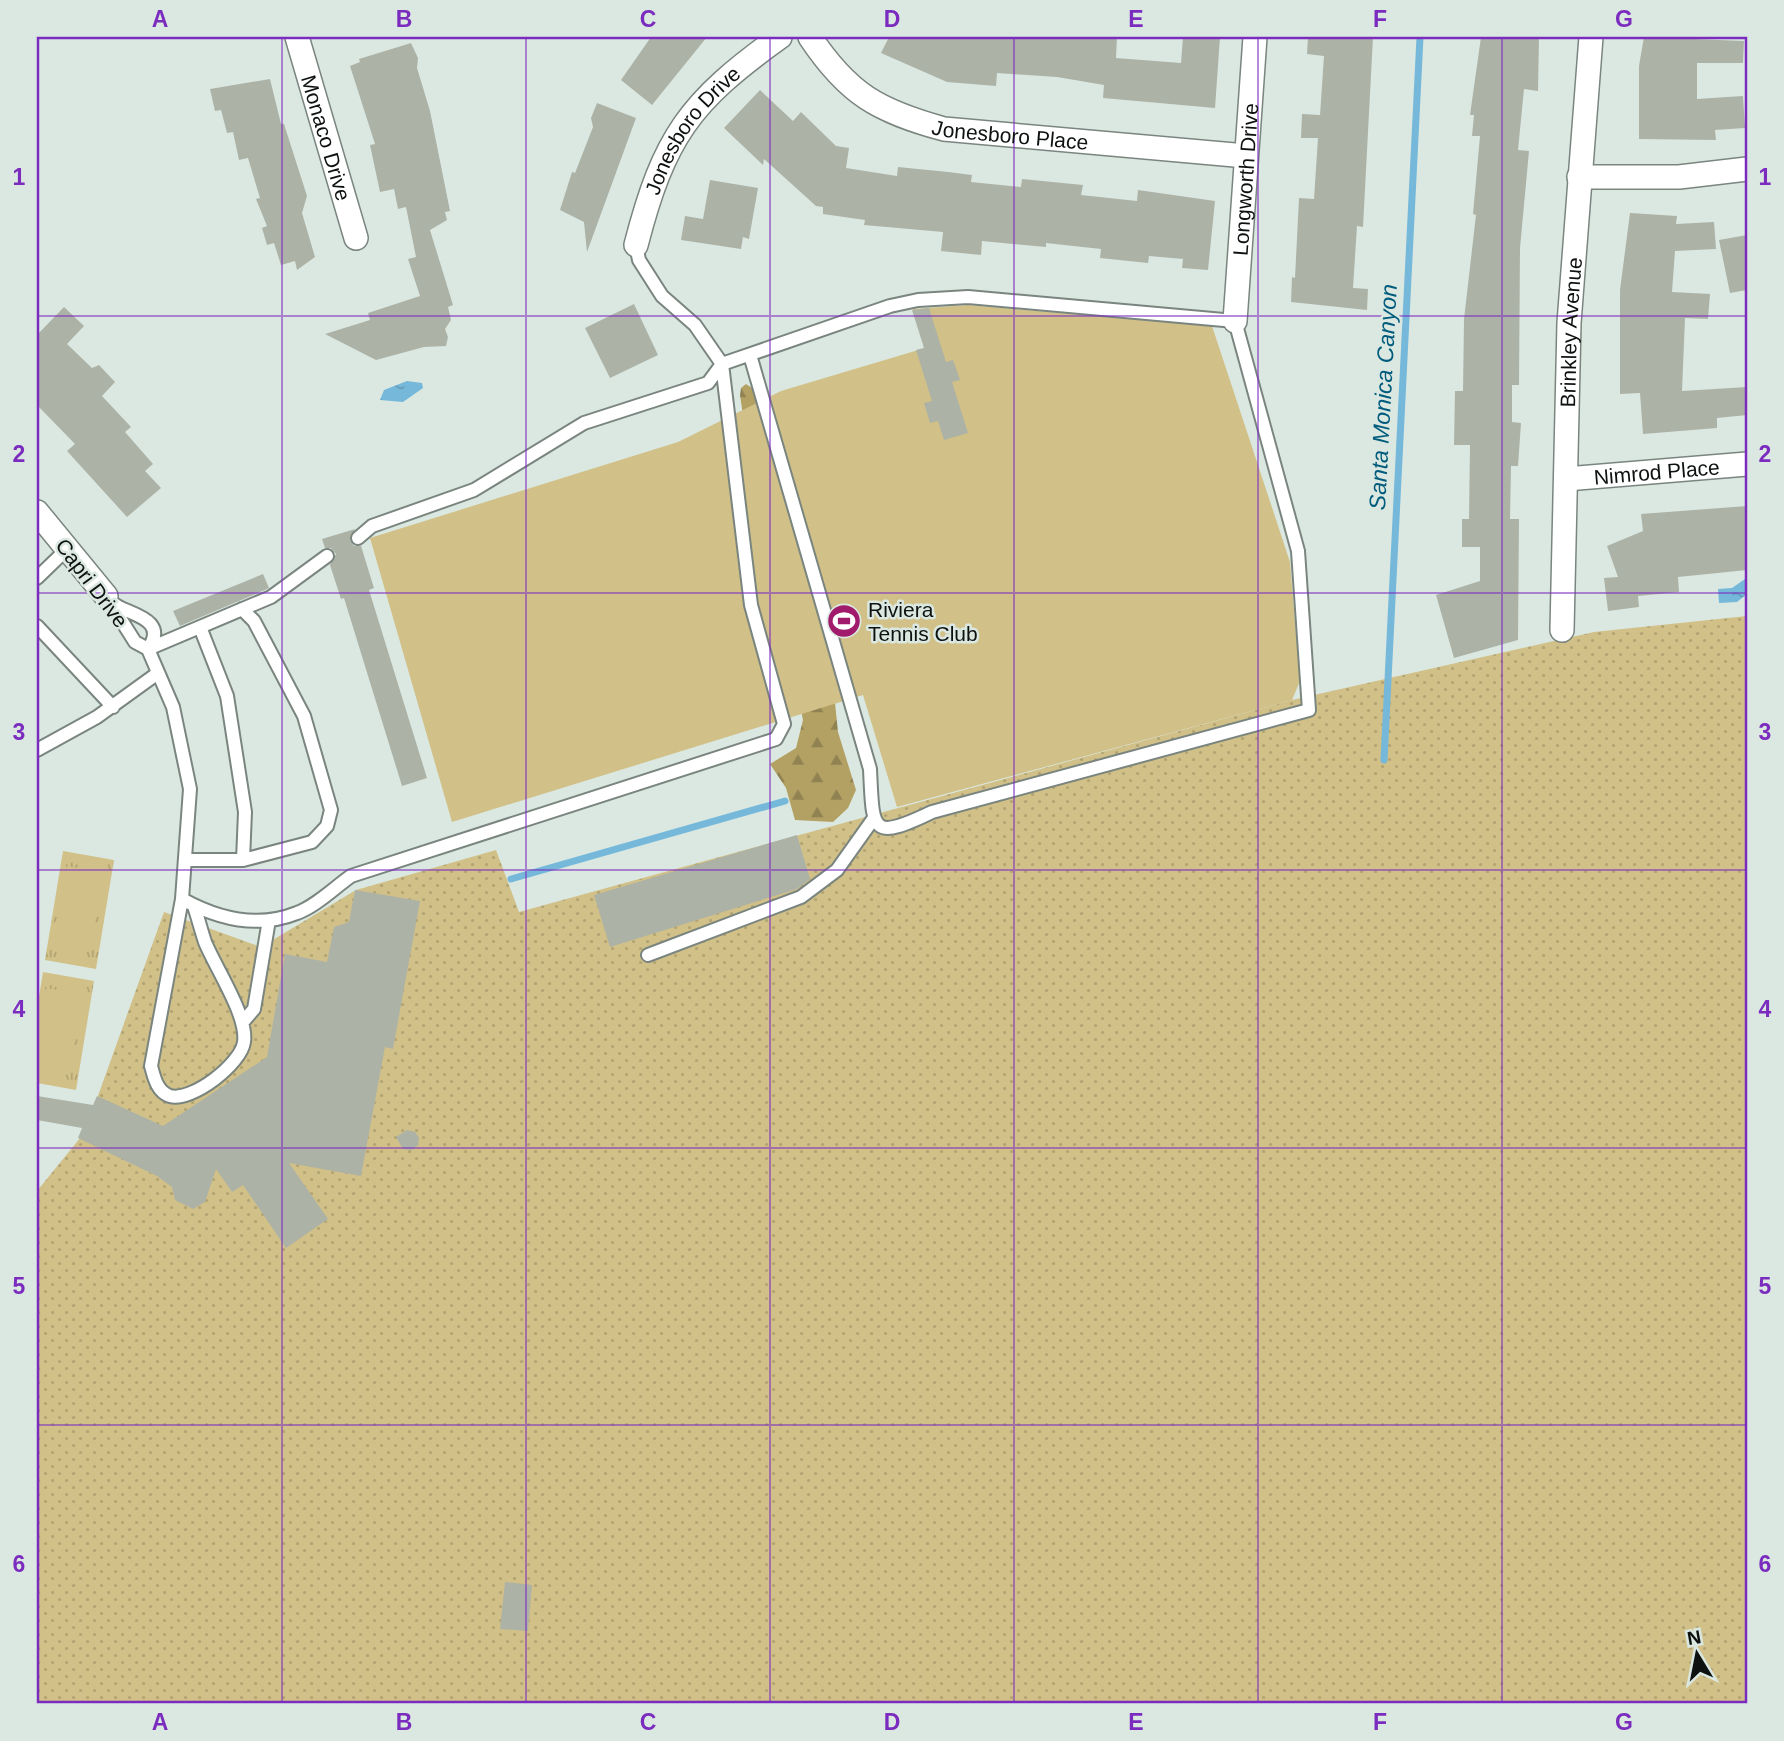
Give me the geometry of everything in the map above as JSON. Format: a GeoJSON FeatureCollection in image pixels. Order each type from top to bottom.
{"type":"FeatureCollection","features":[{"type":"Feature","properties":{"kind":"street","name":"Monaco Drive"},"geometry":{"type":"LineString","coordinates":[[297,37],[356,238]]}},
{"type":"Feature","properties":{"kind":"street","name":"Jonesboro Drive"},"geometry":{"type":"LineString","coordinates":[[636,245],[648,197],[663,158],[684,123],[712,89],[780,37]]}},
{"type":"Feature","properties":{"kind":"street","name":"Jonesboro Place"},"geometry":{"type":"LineString","coordinates":[[810,37],[826,62],[859,94],[898,116],[944,129],[1246,156]]}},
{"type":"Feature","properties":{"kind":"street","name":"Longworth Drive"},"geometry":{"type":"LineString","coordinates":[[1235,321],[1255,37]]}},
{"type":"Feature","properties":{"kind":"street","name":"Brinkley Avenue"},"geometry":{"type":"LineString","coordinates":[[1562,630],[1569,323],[1591,37]]}},
{"type":"Feature","properties":{"kind":"street"},"geometry":{"type":"LineString","coordinates":[[1579,177],[1679,177],[1747,169]]}},
{"type":"Feature","properties":{"kind":"street","name":"Nimrod Place"},"geometry":{"type":"LineString","coordinates":[[1566,479],[1747,464]]}},
{"type":"Feature","properties":{"kind":"street","name":"Capri Drive"},"geometry":{"type":"LineString","coordinates":[[37,512],[106,596]]}},
{"type":"Feature","properties":{"kind":"lane"},"geometry":{"type":"LineString","coordinates":[[188,903],[209,915],[239,921],[270,920],[298,913],[351,876],[776,739],[785,724],[751,605],[722,364],[695,325],[662,296],[639,260],[636,245]]}},
{"type":"Feature","properties":{"kind":"lane"},"geometry":{"type":"LineString","coordinates":[[358,538],[372,526],[474,490],[584,423],[708,383],[722,364],[890,306],[918,300],[968,297],[1235,321],[1298,551],[1309,710],[932,812],[894,830],[882,828],[874,818],[870,769],[750,355]]}},
{"type":"Feature","properties":{"kind":"lane"},"geometry":{"type":"LineString","coordinates":[[37,578],[67,549]]}},
{"type":"Feature","properties":{"kind":"lane"},"geometry":{"type":"LineString","coordinates":[[148,649],[271,597],[327,556]]}},
{"type":"Feature","properties":{"kind":"lane"},"geometry":{"type":"LineString","coordinates":[[106,596],[120,608],[135,612],[149,623],[153,642],[148,649]]}},
{"type":"Feature","properties":{"kind":"lane","name":"Capri Drive"},"geometry":{"type":"LineString","coordinates":[[106,596],[135,642],[148,649]]}},
{"type":"Feature","properties":{"kind":"lane"},"geometry":{"type":"LineString","coordinates":[[186,860],[243,860],[312,842],[327,826],[331,810],[304,716],[254,621],[242,610]]}},
{"type":"Feature","properties":{"kind":"lane"},"geometry":{"type":"LineString","coordinates":[[37,626],[113,707]]}},
{"type":"Feature","properties":{"kind":"lane"},"geometry":{"type":"LineString","coordinates":[[200,628],[227,696],[245,812],[243,860]]}},
{"type":"Feature","properties":{"kind":"lane"},"geometry":{"type":"LineString","coordinates":[[148,649],[173,707],[190,789],[186,860],[188,903],[151,1066],[156,1086],[170,1096],[187,1096],[218,1076],[239,1056],[244,1041],[242,1023],[188,903]]}},
{"type":"Feature","properties":{"kind":"lane"},"geometry":{"type":"LineString","coordinates":[[37,750],[113,707],[158,673]]}},
{"type":"Feature","properties":{"kind":"lane"},"geometry":{"type":"LineString","coordinates":[[648,955],[801,897],[837,870],[874,818]]}},
{"type":"Feature","properties":{"kind":"lane"},"geometry":{"type":"LineString","coordinates":[[242,1023],[254,1009],[270,920]]}},
{"type":"Feature","properties":{"kind":"green space","name":"Riviera Tennis Club"},"geometry":{"type":"Polygon","coordinates":[[[968,305],[1212,326],[1290,562],[1300,681],[1292,700],[897,807],[863,695],[452,822],[370,538],[678,442],[781,391],[925,348],[913,309],[968,305]]]}},
{"type":"Feature","properties":{"kind":"green space"},"geometry":{"type":"Polygon","coordinates":[[[746,384],[755,390],[830,654],[838,732],[856,790],[848,808],[833,822],[795,820],[786,788],[770,764],[796,748],[803,720],[750,463],[740,395],[741,388],[746,384]]]}},
{"type":"Feature","properties":{"kind":"green space"},"geometry":{"type":"Polygon","coordinates":[[[1747,616],[1747,1704],[37,1704],[37,1191],[85,1132],[164,912],[261,947],[356,890],[496,850],[519,912],[1292,700],[1594,632],[1747,616]]]}},
{"type":"Feature","properties":{"kind":"green space"},"geometry":{"type":"Polygon","coordinates":[[[63,851],[114,860],[96,969],[45,960],[63,851]]]}},
{"type":"Feature","properties":{"kind":"green space"},"geometry":{"type":"Polygon","coordinates":[[[67,866],[103,872],[90,950],[54,943],[67,866]]]}},
{"type":"Feature","properties":{"kind":"green space"},"geometry":{"type":"Polygon","coordinates":[[[43,972],[94,981],[76,1090],[37,1083],[37,1009],[43,972]]]}},
{"type":"Feature","properties":{"kind":"green space"},"geometry":{"type":"Polygon","coordinates":[[[46,988],[82,994],[69,1071],[37,1066],[37,1043],[46,988]]]}},
{"type":"Feature","properties":{"kind":"water"},"geometry":{"type":"Polygon","coordinates":[[[407,381],[422,383],[423,388],[403,402],[380,400],[384,390],[407,381]]]}},
{"type":"Feature","properties":{"kind":"water"},"geometry":{"type":"Polygon","coordinates":[[[1745,579],[1747,594],[1737,602],[1719,603],[1718,589],[1732,588],[1745,579]]]}},
{"type":"Feature","properties":{"kind":"building"},"geometry":{"type":"Polygon","coordinates":[[[651,37],[707,37],[652,105],[621,80],[651,37]]]}},
{"type":"Feature","properties":{"kind":"building"},"geometry":{"type":"Polygon","coordinates":[[[889,37],[1117,37],[1116,58],[1181,63],[1183,37],[1220,37],[1215,108],[1103,98],[1104,85],[1057,77],[997,73],[996,86],[947,82],[881,53],[889,37]]]}},
{"type":"Feature","properties":{"kind":"building"},"geometry":{"type":"Polygon","coordinates":[[[1308,37],[1373,37],[1363,227],[1357,226],[1353,288],[1368,289],[1367,310],[1291,302],[1292,277],[1295,278],[1299,198],[1314,199],[1318,138],[1301,138],[1302,114],[1320,115],[1324,56],[1307,54],[1308,37]]]}},
{"type":"Feature","properties":{"kind":"building"},"geometry":{"type":"Polygon","coordinates":[[[1481,37],[1539,37],[1538,91],[1524,89],[1518,150],[1529,151],[1520,248],[1519,385],[1512,385],[1512,422],[1521,423],[1518,466],[1511,466],[1510,519],[1519,519],[1518,640],[1454,658],[1436,595],[1480,581],[1480,547],[1462,547],[1462,519],[1469,519],[1470,445],[1454,445],[1455,391],[1463,391],[1464,319],[1476,215],[1473,214],[1480,136],[1472,136],[1474,115],[1470,115],[1481,37]]]}},
{"type":"Feature","properties":{"kind":"building"},"geometry":{"type":"Polygon","coordinates":[[[1644,37],[1744,41],[1743,63],[1697,63],[1697,99],[1743,96],[1745,128],[1715,130],[1716,140],[1639,139],[1639,66],[1644,37]]]}},
{"type":"Feature","properties":{"kind":"building"},"geometry":{"type":"Polygon","coordinates":[[[411,43],[418,58],[417,68],[430,111],[450,211],[445,212],[447,220],[430,230],[453,305],[448,307],[451,320],[445,329],[448,337],[446,346],[424,347],[376,360],[325,334],[370,320],[368,313],[420,296],[408,259],[416,257],[406,207],[398,209],[394,189],[380,192],[370,145],[375,144],[350,66],[360,62],[359,59],[411,43]]]}},
{"type":"Feature","properties":{"kind":"building"},"geometry":{"type":"Polygon","coordinates":[[[270,79],[281,124],[284,124],[307,196],[302,213],[315,257],[297,270],[295,261],[281,265],[274,243],[267,245],[262,228],[267,226],[256,199],[260,198],[248,158],[239,160],[233,132],[227,133],[221,110],[215,111],[210,89],[270,79]]]}},
{"type":"Feature","properties":{"kind":"building"},"geometry":{"type":"Polygon","coordinates":[[[760,90],[793,121],[801,112],[836,146],[849,148],[846,168],[897,176],[898,167],[948,172],[972,175],[971,182],[1021,187],[1022,179],[1083,185],[1081,195],[1137,201],[1138,190],[1215,201],[1208,270],[1182,268],[1183,259],[1149,256],[1148,263],[1100,258],[1101,249],[1046,243],[1046,247],[982,241],[981,255],[941,251],[943,232],[864,225],[865,220],[823,214],[823,207],[816,206],[764,159],[763,165],[724,128],[760,90]]]}},
{"type":"Feature","properties":{"kind":"building"},"geometry":{"type":"Polygon","coordinates":[[[597,103],[636,118],[587,252],[584,222],[560,210],[572,172],[575,173],[593,127],[591,118],[597,103]]]}},
{"type":"Feature","properties":{"kind":"building"},"geometry":{"type":"Polygon","coordinates":[[[710,180],[758,188],[749,239],[743,237],[741,249],[681,240],[685,216],[703,219],[710,180]]]}},
{"type":"Feature","properties":{"kind":"building"},"geometry":{"type":"Polygon","coordinates":[[[1630,213],[1677,216],[1676,224],[1714,222],[1716,249],[1675,251],[1672,292],[1710,294],[1708,319],[1685,318],[1682,391],[1747,387],[1747,415],[1717,418],[1717,428],[1643,434],[1640,393],[1620,394],[1620,290],[1630,213]]]}},
{"type":"Feature","properties":{"kind":"building"},"geometry":{"type":"Polygon","coordinates":[[[1747,235],[1747,290],[1730,293],[1719,240],[1747,235]]]}},
{"type":"Feature","properties":{"kind":"building"},"geometry":{"type":"Polygon","coordinates":[[[634,304],[658,355],[610,378],[585,328],[634,304]]]}},
{"type":"Feature","properties":{"kind":"building"},"geometry":{"type":"Polygon","coordinates":[[[64,307],[84,326],[67,344],[92,368],[99,365],[115,382],[102,396],[131,427],[125,432],[153,464],[145,471],[161,488],[127,517],[67,451],[75,444],[37,405],[37,335],[64,307]]]}},
{"type":"Feature","properties":{"kind":"building"},"geometry":{"type":"Polygon","coordinates":[[[929,308],[946,362],[953,360],[960,380],[952,382],[968,433],[944,440],[938,421],[930,423],[924,403],[932,401],[916,350],[924,348],[912,310],[929,308]]]}},
{"type":"Feature","properties":{"kind":"building"},"geometry":{"type":"Polygon","coordinates":[[[1747,506],[1747,570],[1678,577],[1679,592],[1638,596],[1639,607],[1608,611],[1604,578],[1618,577],[1607,546],[1643,531],[1641,514],[1747,506]]]}},
{"type":"Feature","properties":{"kind":"building"},"geometry":{"type":"Polygon","coordinates":[[[355,529],[350,540],[354,546],[361,546],[374,588],[369,590],[427,778],[402,786],[344,598],[341,599],[330,565],[336,554],[331,548],[325,548],[322,539],[355,529]]]}},
{"type":"Feature","properties":{"kind":"building"},"geometry":{"type":"Polygon","coordinates":[[[263,574],[269,588],[180,626],[173,611],[263,574]]]}},
{"type":"Feature","properties":{"kind":"building"},"geometry":{"type":"Polygon","coordinates":[[[797,835],[810,879],[797,889],[610,947],[594,895],[797,835]]]}},
{"type":"Feature","properties":{"kind":"building"},"geometry":{"type":"Polygon","coordinates":[[[355,890],[420,901],[393,1049],[385,1047],[361,1176],[289,1163],[328,1219],[286,1248],[243,1185],[232,1192],[216,1169],[205,1202],[193,1209],[175,1200],[172,1187],[157,1176],[78,1138],[82,1128],[37,1120],[37,1096],[93,1105],[97,1096],[163,1126],[267,1057],[285,954],[327,962],[334,927],[349,922],[355,890]]]}},
{"type":"Feature","properties":{"kind":"building"},"geometry":{"type":"Polygon","coordinates":[[[407,1130],[415,1132],[419,1138],[418,1145],[412,1150],[403,1149],[396,1137],[407,1130]]]}},
{"type":"Feature","properties":{"kind":"building"},"geometry":{"type":"Polygon","coordinates":[[[505,1582],[532,1585],[528,1631],[500,1629],[505,1582]]]}},
{"type":"Feature","properties":{"kind":"waterway","name":"Santa Monica Canyon"},"geometry":{"type":"LineString","coordinates":[[1384,760],[1420,37]]}},
{"type":"Feature","properties":{"kind":"waterway"},"geometry":{"type":"LineString","coordinates":[[511,879],[785,801]]}},
{"type":"Feature","properties":{"kind":"place","name":"Riviera Tennis Club"},"geometry":{"type":"Point","coordinates":[844,621]}}]}
